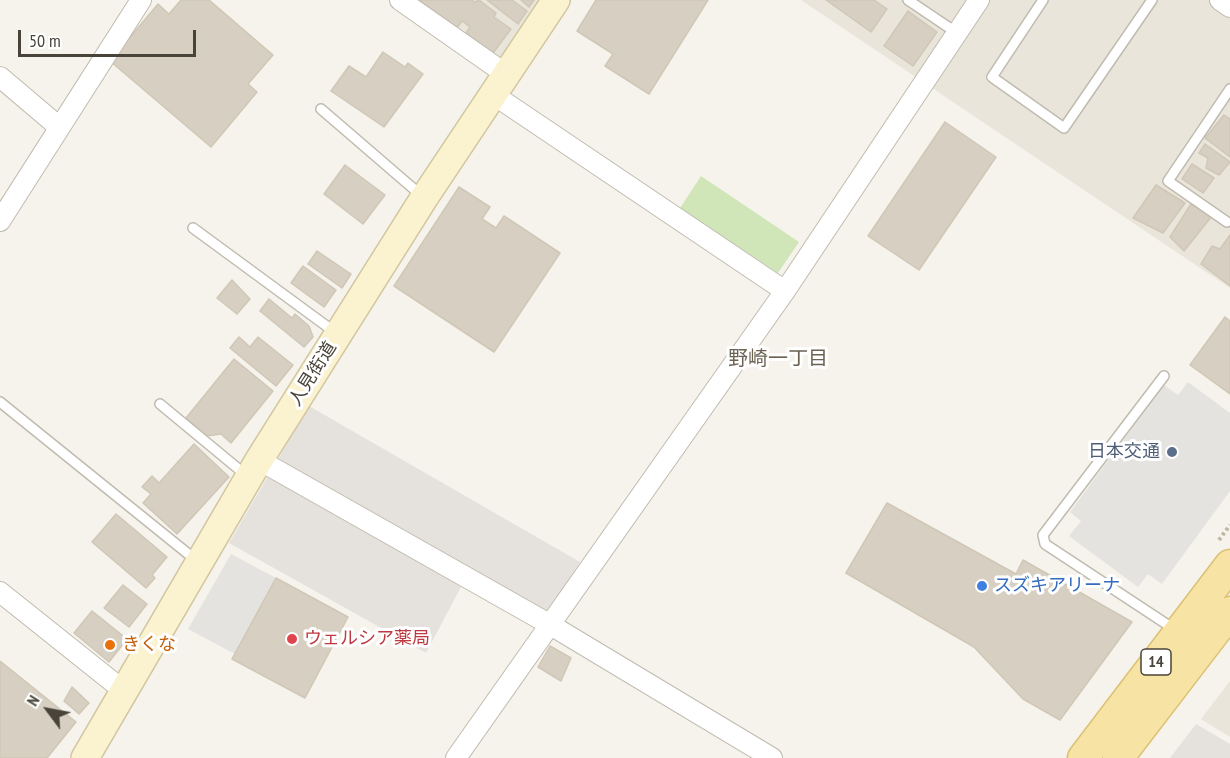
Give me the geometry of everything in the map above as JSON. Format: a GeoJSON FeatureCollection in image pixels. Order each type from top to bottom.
{"type":"FeatureCollection","features":[{"type":"Feature","properties":{"kind":"main road","name":"人見街道"},"geometry":{"type":"LineString","coordinates":[[85,758],[254,468],[424,198],[556,0]]}},
{"type":"Feature","properties":{"kind":"main road","name":"14"},"geometry":{"type":"LineString","coordinates":[[1083,758],[1230,565]]}},
{"type":"Feature","properties":{"kind":"main road","name":"14"},"geometry":{"type":"LineString","coordinates":[[1118,758],[1230,612]]}},
{"type":"Feature","properties":{"kind":"street"},"geometry":{"type":"LineString","coordinates":[[0,221],[141,0]]}},
{"type":"Feature","properties":{"kind":"street"},"geometry":{"type":"LineString","coordinates":[[400,0],[500,85],[785,291]]}},
{"type":"Feature","properties":{"kind":"street"},"geometry":{"type":"LineString","coordinates":[[456,758],[785,291],[979,0]]}},
{"type":"Feature","properties":{"kind":"street"},"geometry":{"type":"LineString","coordinates":[[1220,0],[1230,7]]}},
{"type":"Feature","properties":{"kind":"street"},"geometry":{"type":"LineString","coordinates":[[0,77],[59,127]]}},
{"type":"Feature","properties":{"kind":"street"},"geometry":{"type":"LineString","coordinates":[[254,468],[549,624],[772,758]]}},
{"type":"Feature","properties":{"kind":"street"},"geometry":{"type":"LineString","coordinates":[[0,592],[124,691]]}},
{"type":"Feature","properties":{"kind":"lane"},"geometry":{"type":"LineString","coordinates":[[908,0],[957,33]]}},
{"type":"Feature","properties":{"kind":"lane"},"geometry":{"type":"LineString","coordinates":[[1043,0],[992,77],[1064,128],[1152,0]]}},
{"type":"Feature","properties":{"kind":"lane"},"geometry":{"type":"LineString","coordinates":[[1227,222],[1168,181],[1230,89]]}},
{"type":"Feature","properties":{"kind":"lane"},"geometry":{"type":"LineString","coordinates":[[321,109],[424,198]]}},
{"type":"Feature","properties":{"kind":"lane"},"geometry":{"type":"LineString","coordinates":[[193,228],[338,334]]}},
{"type":"Feature","properties":{"kind":"lane"},"geometry":{"type":"LineString","coordinates":[[1164,376],[1043,535],[1044,544],[1151,612],[1178,632]]}},
{"type":"Feature","properties":{"kind":"lane"},"geometry":{"type":"LineString","coordinates":[[0,402],[198,562]]}},
{"type":"Feature","properties":{"kind":"lane"},"geometry":{"type":"LineString","coordinates":[[160,404],[254,468]]}},
{"type":"Feature","properties":{"kind":"shaded area"},"geometry":{"type":"Polygon","coordinates":[[[419,0],[538,0],[500,60],[419,0]]]}},
{"type":"Feature","properties":{"kind":"shaded area"},"geometry":{"type":"Polygon","coordinates":[[[801,0],[1213,0],[1230,12],[1230,288],[801,0]]]}},
{"type":"Feature","properties":{"kind":"shaded area","name":"日本交通"},"geometry":{"type":"Polygon","coordinates":[[[1188,382],[1230,413],[1230,491],[1162,584],[1148,574],[1138,587],[1069,536],[1081,521],[1070,512],[1164,385],[1178,395],[1188,382]]]}},
{"type":"Feature","properties":{"kind":"shaded area"},"geometry":{"type":"Polygon","coordinates":[[[309,406],[580,562],[540,624],[462,585],[426,653],[229,543],[309,406]]]}},
{"type":"Feature","properties":{"kind":"shaded area"},"geometry":{"type":"Polygon","coordinates":[[[231,554],[276,578],[235,654],[188,629],[231,554]]]}},
{"type":"Feature","properties":{"kind":"shaded area"},"geometry":{"type":"Polygon","coordinates":[[[1230,681],[1230,737],[1201,719],[1230,681]]]}},
{"type":"Feature","properties":{"kind":"shaded area"},"geometry":{"type":"Polygon","coordinates":[[[1196,724],[1230,744],[1230,758],[1170,758],[1196,724]]]}},
{"type":"Feature","properties":{"kind":"green space"},"geometry":{"type":"Polygon","coordinates":[[[701,176],[799,242],[778,273],[680,208],[701,176]]]}},
{"type":"Feature","properties":{"kind":"building"},"geometry":{"type":"Polygon","coordinates":[[[181,0],[209,0],[273,55],[248,84],[257,92],[211,147],[110,61],[158,4],[169,14],[181,0]]]}},
{"type":"Feature","properties":{"kind":"building"},"geometry":{"type":"Polygon","coordinates":[[[419,0],[472,0],[475,2],[479,0],[496,13],[494,17],[511,29],[493,53],[466,33],[470,27],[462,21],[457,28],[419,0]]]}},
{"type":"Feature","properties":{"kind":"building"},"geometry":{"type":"Polygon","coordinates":[[[487,0],[512,0],[527,11],[518,24],[487,0]]]}},
{"type":"Feature","properties":{"kind":"building"},"geometry":{"type":"Polygon","coordinates":[[[521,0],[534,0],[529,7],[521,0]]]}},
{"type":"Feature","properties":{"kind":"building"},"geometry":{"type":"Polygon","coordinates":[[[596,0],[708,0],[649,94],[605,66],[613,54],[577,31],[596,0]]]}},
{"type":"Feature","properties":{"kind":"building"},"geometry":{"type":"Polygon","coordinates":[[[826,0],[874,0],[887,9],[871,32],[826,0]]]}},
{"type":"Feature","properties":{"kind":"building"},"geometry":{"type":"Polygon","coordinates":[[[908,11],[937,32],[913,66],[884,46],[908,11]]]}},
{"type":"Feature","properties":{"kind":"building"},"geometry":{"type":"Polygon","coordinates":[[[383,52],[405,67],[408,63],[423,74],[384,127],[331,91],[349,66],[366,77],[383,52]]]}},
{"type":"Feature","properties":{"kind":"building"},"geometry":{"type":"Polygon","coordinates":[[[1224,115],[1230,119],[1230,157],[1205,138],[1224,115]]]}},
{"type":"Feature","properties":{"kind":"building"},"geometry":{"type":"Polygon","coordinates":[[[945,122],[996,157],[919,270],[868,236],[945,122]]]}},
{"type":"Feature","properties":{"kind":"building"},"geometry":{"type":"Polygon","coordinates":[[[1205,144],[1230,162],[1219,175],[1206,168],[1208,158],[1199,153],[1205,144]]]}},
{"type":"Feature","properties":{"kind":"building"},"geometry":{"type":"Polygon","coordinates":[[[1192,164],[1214,178],[1203,193],[1182,179],[1192,164]]]}},
{"type":"Feature","properties":{"kind":"building"},"geometry":{"type":"Polygon","coordinates":[[[345,165],[385,195],[363,224],[324,194],[345,165]]]}},
{"type":"Feature","properties":{"kind":"building"},"geometry":{"type":"Polygon","coordinates":[[[1156,185],[1185,203],[1163,233],[1133,218],[1156,185]]]}},
{"type":"Feature","properties":{"kind":"building"},"geometry":{"type":"Polygon","coordinates":[[[459,187],[490,207],[482,219],[496,228],[504,216],[560,253],[494,352],[394,286],[459,187]]]}},
{"type":"Feature","properties":{"kind":"building"},"geometry":{"type":"Polygon","coordinates":[[[1191,204],[1212,216],[1184,251],[1170,237],[1191,204]]]}},
{"type":"Feature","properties":{"kind":"building"},"geometry":{"type":"Polygon","coordinates":[[[1230,235],[1230,286],[1201,264],[1212,246],[1220,249],[1230,235]]]}},
{"type":"Feature","properties":{"kind":"building"},"geometry":{"type":"Polygon","coordinates":[[[317,251],[351,274],[342,288],[308,264],[317,251]]]}},
{"type":"Feature","properties":{"kind":"building"},"geometry":{"type":"Polygon","coordinates":[[[303,266],[336,290],[324,307],[291,283],[303,266]]]}},
{"type":"Feature","properties":{"kind":"building"},"geometry":{"type":"Polygon","coordinates":[[[232,280],[250,299],[237,314],[217,298],[232,280]]]}},
{"type":"Feature","properties":{"kind":"building"},"geometry":{"type":"Polygon","coordinates":[[[269,299],[292,318],[295,314],[309,326],[313,337],[304,347],[260,311],[269,299]]]}},
{"type":"Feature","properties":{"kind":"building"},"geometry":{"type":"Polygon","coordinates":[[[1225,317],[1230,321],[1230,394],[1190,365],[1225,317]]]}},
{"type":"Feature","properties":{"kind":"building"},"geometry":{"type":"Polygon","coordinates":[[[239,337],[250,347],[258,337],[293,365],[276,386],[230,348],[239,337]]]}},
{"type":"Feature","properties":{"kind":"building"},"geometry":{"type":"Polygon","coordinates":[[[234,359],[273,391],[231,443],[221,434],[206,436],[186,418],[234,359]]]}},
{"type":"Feature","properties":{"kind":"building"},"geometry":{"type":"Polygon","coordinates":[[[194,444],[229,477],[177,534],[143,503],[151,494],[142,487],[152,476],[159,483],[194,444]]]}},
{"type":"Feature","properties":{"kind":"building"},"geometry":{"type":"Polygon","coordinates":[[[887,503],[1016,574],[1023,560],[1132,622],[1060,720],[1023,699],[974,647],[846,573],[887,503]]]}},
{"type":"Feature","properties":{"kind":"building"},"geometry":{"type":"Polygon","coordinates":[[[116,514],[167,557],[152,575],[155,578],[146,588],[92,542],[116,514]]]}},
{"type":"Feature","properties":{"kind":"building"},"geometry":{"type":"Polygon","coordinates":[[[276,578],[348,617],[305,698],[232,659],[276,578]]]}},
{"type":"Feature","properties":{"kind":"building"},"geometry":{"type":"Polygon","coordinates":[[[123,585],[147,604],[129,627],[104,608],[123,585]]]}},
{"type":"Feature","properties":{"kind":"building"},"geometry":{"type":"Polygon","coordinates":[[[92,611],[127,639],[109,662],[74,633],[92,611]]]}},
{"type":"Feature","properties":{"kind":"building"},"geometry":{"type":"Polygon","coordinates":[[[550,646],[571,658],[561,681],[538,667],[550,646]]]}},
{"type":"Feature","properties":{"kind":"building"},"geometry":{"type":"Polygon","coordinates":[[[0,661],[76,722],[47,758],[0,758],[0,661]]]}},
{"type":"Feature","properties":{"kind":"building"},"geometry":{"type":"Polygon","coordinates":[[[72,687],[89,703],[79,714],[64,701],[72,687]]]}},
{"type":"Feature","properties":{"kind":"place","name":"日本交通"},"geometry":{"type":"Point","coordinates":[1172,452]}},
{"type":"Feature","properties":{"kind":"place","name":"スズキアリーナ"},"geometry":{"type":"Point","coordinates":[982,586]}},
{"type":"Feature","properties":{"kind":"place","name":"ウェルシア薬局"},"geometry":{"type":"Point","coordinates":[292,639]}},
{"type":"Feature","properties":{"kind":"place","name":"きくな"},"geometry":{"type":"Point","coordinates":[110,645]}},
{"type":"Feature","properties":{"kind":"district","name":"野崎一丁目"},"geometry":{"type":"Point","coordinates":[778,359]}}]}
